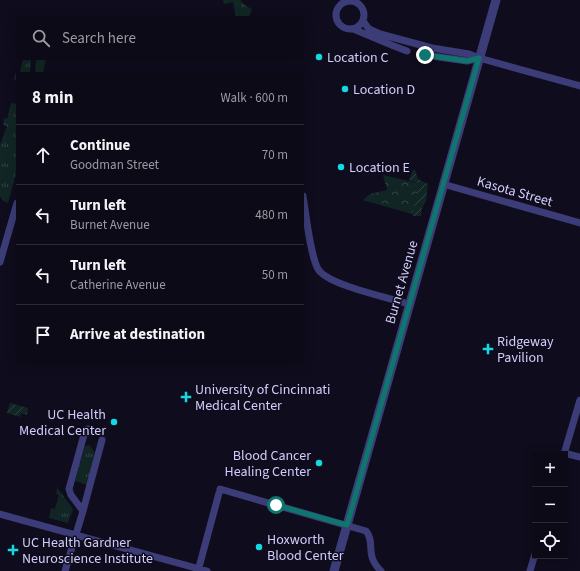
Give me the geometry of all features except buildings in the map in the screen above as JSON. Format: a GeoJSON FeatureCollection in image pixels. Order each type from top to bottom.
{"type":"FeatureCollection","features":[{"type":"Feature","properties":{"kind":"street"},"geometry":{"type":"LineString","coordinates":[[352,29],[357,28],[363,21],[364,11],[359,3],[350,0],[341,4],[336,12],[337,21],[344,28],[368,34],[378,41],[407,51]]}},
{"type":"Feature","properties":{"kind":"street","name":"Burnet Avenue"},"geometry":{"type":"LineString","coordinates":[[334,571],[496,0]]}},
{"type":"Feature","properties":{"kind":"street"},"geometry":{"type":"LineString","coordinates":[[363,21],[369,29],[380,34],[438,50],[469,54],[580,86]]}},
{"type":"Feature","properties":{"kind":"street"},"geometry":{"type":"LineString","coordinates":[[425,55],[467,61],[479,58]]}},
{"type":"Feature","properties":{"kind":"street","name":"Kasota Street"},"geometry":{"type":"LineString","coordinates":[[443,184],[580,223]]}},
{"type":"Feature","properties":{"kind":"street"},"geometry":{"type":"LineString","coordinates":[[304,202],[315,262],[320,273],[334,281],[409,304]]}},
{"type":"Feature","properties":{"kind":"street"},"geometry":{"type":"LineString","coordinates":[[0,262],[16,207]]}},
{"type":"Feature","properties":{"kind":"street"},"geometry":{"type":"LineString","coordinates":[[565,451],[580,400]]}},
{"type":"Feature","properties":{"kind":"street"},"geometry":{"type":"LineString","coordinates":[[83,511],[71,495],[69,489],[85,431],[88,429]]}},
{"type":"Feature","properties":{"kind":"street"},"geometry":{"type":"LineString","coordinates":[[65,571],[102,440]]}},
{"type":"Feature","properties":{"kind":"street"},"geometry":{"type":"LineString","coordinates":[[568,454],[580,457]]}},
{"type":"Feature","properties":{"kind":"street"},"geometry":{"type":"LineString","coordinates":[[198,570],[220,491],[276,505],[362,530],[368,534],[371,559],[381,571]]}},
{"type":"Feature","properties":{"kind":"street"},"geometry":{"type":"LineString","coordinates":[[0,514],[198,570],[207,571]]}},
{"type":"Feature","properties":{"kind":"street"},"geometry":{"type":"LineString","coordinates":[[530,571],[534,559]]}},
{"type":"Feature","properties":{"kind":"green space"},"geometry":{"type":"Polygon","coordinates":[[[223,0],[240,0],[252,9],[249,16],[236,16],[233,2],[224,4],[223,0]]]}},
{"type":"Feature","properties":{"kind":"green space"},"geometry":{"type":"Polygon","coordinates":[[[23,60],[31,60],[30,72],[20,72],[23,60]]]}},
{"type":"Feature","properties":{"kind":"green space"},"geometry":{"type":"Polygon","coordinates":[[[36,60],[46,60],[43,72],[35,72],[36,60]]]}},
{"type":"Feature","properties":{"kind":"green space"},"geometry":{"type":"Polygon","coordinates":[[[11,103],[16,104],[16,174],[8,203],[3,201],[0,196],[0,145],[7,126],[3,125],[4,118],[7,119],[11,103]]]}},
{"type":"Feature","properties":{"kind":"green space"},"geometry":{"type":"Polygon","coordinates":[[[413,170],[415,170],[418,179],[428,184],[426,201],[422,208],[421,216],[413,216],[412,214],[420,184],[409,180],[413,170]]]}},
{"type":"Feature","properties":{"kind":"green space"},"geometry":{"type":"Polygon","coordinates":[[[383,175],[421,184],[412,214],[363,200],[370,194],[387,190],[383,175]]]}},
{"type":"Feature","properties":{"kind":"green space"},"geometry":{"type":"Polygon","coordinates":[[[10,403],[28,408],[27,415],[21,413],[20,417],[7,413],[10,403]]]}},
{"type":"Feature","properties":{"kind":"green space"},"geometry":{"type":"Polygon","coordinates":[[[89,445],[95,453],[88,485],[75,481],[85,446],[89,445]]]}},
{"type":"Feature","properties":{"kind":"green space"},"geometry":{"type":"Polygon","coordinates":[[[58,485],[58,489],[73,509],[68,523],[49,518],[51,508],[55,509],[59,495],[56,494],[58,485]]]}},
{"type":"Feature","properties":{"kind":"place","name":"Location C"},"geometry":{"type":"Point","coordinates":[319,57]}},
{"type":"Feature","properties":{"kind":"place","name":"Location D"},"geometry":{"type":"Point","coordinates":[345,89]}},
{"type":"Feature","properties":{"kind":"place","name":"Location E"},"geometry":{"type":"Point","coordinates":[341,167]}},
{"type":"Feature","properties":{"kind":"place","name":"Ridgeway Pavilion"},"geometry":{"type":"Point","coordinates":[488,349]}},
{"type":"Feature","properties":{"kind":"place","name":"University of Cincinnati Medical Center"},"geometry":{"type":"Point","coordinates":[186,397]}},
{"type":"Feature","properties":{"kind":"place","name":"UC Health Medical Center"},"geometry":{"type":"Point","coordinates":[114,422]}},
{"type":"Feature","properties":{"kind":"place","name":"Blood Cancer Healing Center"},"geometry":{"type":"Point","coordinates":[319,463]}},
{"type":"Feature","properties":{"kind":"place","name":"Hoxworth Blood Center"},"geometry":{"type":"Point","coordinates":[259,547]}},
{"type":"Feature","properties":{"kind":"place","name":"UC Health Gardner Neuroscience Institute"},"geometry":{"type":"Point","coordinates":[13,550]}},
{"type":"Feature","properties":{"kind":"route"},"geometry":{"type":"LineString","coordinates":[[276,505],[347,525],[479,58],[467,61],[442,59],[425,55]]}}]}
